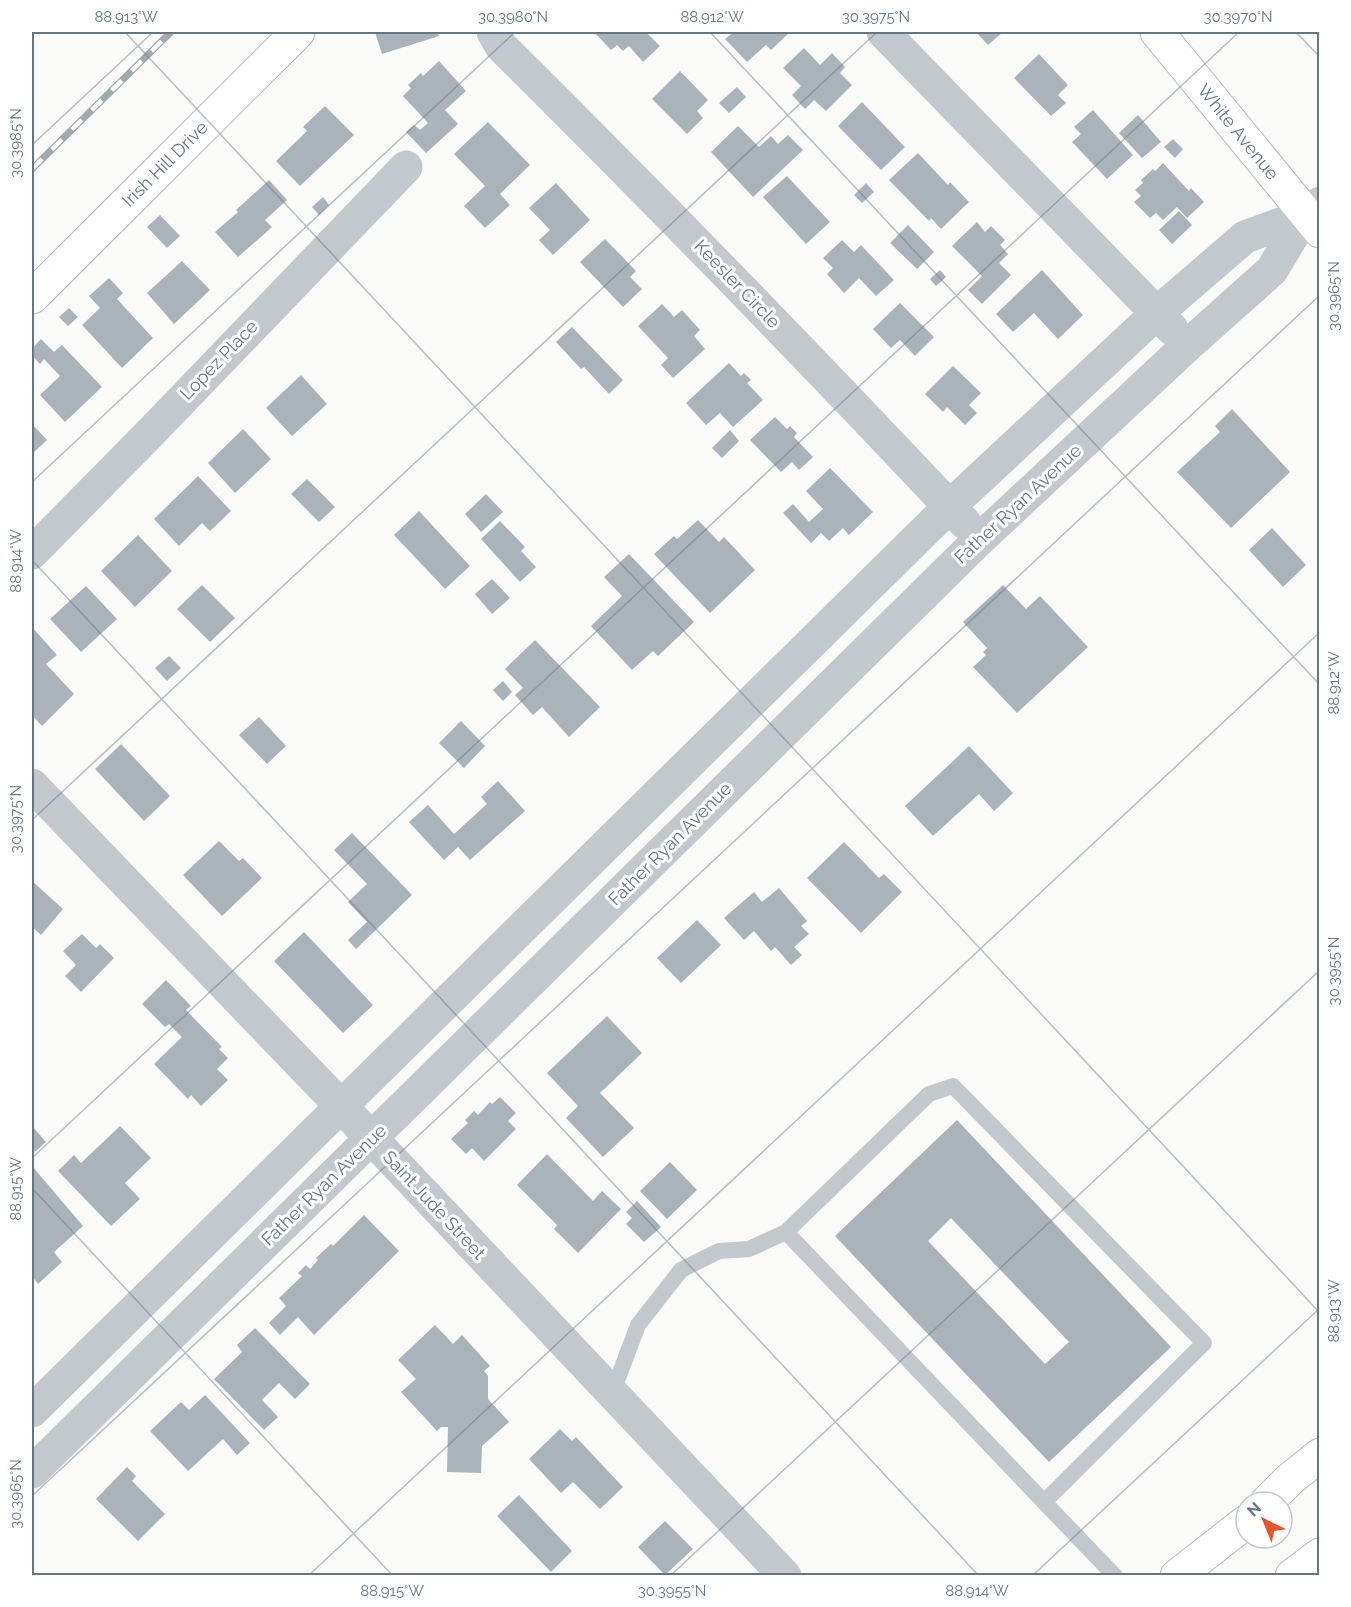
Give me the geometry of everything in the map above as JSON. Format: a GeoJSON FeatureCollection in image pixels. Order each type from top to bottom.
{"type":"FeatureCollection","features":[{"type":"Feature","properties":{"kind":"main road","name":"Irish Hill Drive"},"geometry":{"type":"LineString","coordinates":[[32,297],[298,32]]}},
{"type":"Feature","properties":{"kind":"main road","name":"White Avenue"},"geometry":{"type":"LineString","coordinates":[[1157,32],[1315,217]]}},
{"type":"Feature","properties":{"kind":"main road"},"geometry":{"type":"LineString","coordinates":[[1279,1490],[1320,1455]]}},
{"type":"Feature","properties":{"kind":"main road"},"geometry":{"type":"LineString","coordinates":[[1177,1575],[1234,1531]]}},
{"type":"Feature","properties":{"kind":"main road"},"geometry":{"type":"LineString","coordinates":[[1292,1575],[1320,1555]]}},
{"type":"Feature","properties":{"kind":"street","name":"Keesler Circle"},"geometry":{"type":"LineString","coordinates":[[493,32],[501,46],[770,317],[980,539]]}},
{"type":"Feature","properties":{"kind":"street"},"geometry":{"type":"LineString","coordinates":[[883,32],[1187,346]]}},
{"type":"Feature","properties":{"kind":"street","name":"Lopez Place"},"geometry":{"type":"LineString","coordinates":[[32,553],[406,167]]}},
{"type":"Feature","properties":{"kind":"street"},"geometry":{"type":"LineString","coordinates":[[32,1411],[949,507],[1157,313],[1245,237],[1315,217]]}},
{"type":"Feature","properties":{"kind":"street","name":"Father Ryan Avenue"},"geometry":{"type":"LineString","coordinates":[[32,1472],[980,539],[1272,270],[1315,217]]}},
{"type":"Feature","properties":{"kind":"street","name":"Saint Jude Street"},"geometry":{"type":"LineString","coordinates":[[32,785],[342,1107],[785,1575]]}},
{"type":"Feature","properties":{"kind":"lane"},"geometry":{"type":"LineString","coordinates":[[612,1394],[638,1325],[681,1270],[719,1251],[749,1249],[786,1232],[929,1094],[953,1086],[1204,1343],[1044,1502]]}},
{"type":"Feature","properties":{"kind":"lane"},"geometry":{"type":"LineString","coordinates":[[786,1232],[1115,1575]]}},
{"type":"Feature","properties":{"kind":"building"},"geometry":{"type":"Polygon","coordinates":[[[375,32],[437,32],[439,36],[382,54],[375,32]]]}},
{"type":"Feature","properties":{"kind":"building"},"geometry":{"type":"Polygon","coordinates":[[[594,32],[646,32],[660,46],[643,62],[629,46],[623,51],[617,45],[611,50],[594,32]]]}},
{"type":"Feature","properties":{"kind":"building"},"geometry":{"type":"Polygon","coordinates":[[[734,32],[790,32],[771,50],[766,45],[747,62],[725,39],[734,32]]]}},
{"type":"Feature","properties":{"kind":"building"},"geometry":{"type":"Polygon","coordinates":[[[976,32],[1003,32],[988,45],[976,32]]]}},
{"type":"Feature","properties":{"kind":"building"},"geometry":{"type":"Polygon","coordinates":[[[804,48],[820,65],[832,53],[845,67],[840,73],[852,85],[826,111],[814,100],[805,109],[792,95],[801,86],[783,68],[804,48]]]}},
{"type":"Feature","properties":{"kind":"building"},"geometry":{"type":"Polygon","coordinates":[[[1039,54],[1068,85],[1058,95],[1066,103],[1051,116],[1014,78],[1039,54]]]}},
{"type":"Feature","properties":{"kind":"building"},"geometry":{"type":"Polygon","coordinates":[[[439,61],[466,91],[445,110],[458,124],[426,153],[406,132],[414,125],[420,130],[428,123],[403,96],[411,88],[408,85],[421,73],[423,76],[439,61]]]}},
{"type":"Feature","properties":{"kind":"building"},"geometry":{"type":"Polygon","coordinates":[[[680,71],[708,100],[697,111],[703,118],[687,134],[652,99],[680,71]]]}},
{"type":"Feature","properties":{"kind":"building"},"geometry":{"type":"Polygon","coordinates":[[[737,87],[746,97],[729,113],[719,103],[737,87]]]}},
{"type":"Feature","properties":{"kind":"building"},"geometry":{"type":"Polygon","coordinates":[[[862,102],[905,147],[881,170],[838,126],[862,102]]]}},
{"type":"Feature","properties":{"kind":"building"},"geometry":{"type":"Polygon","coordinates":[[[325,106],[354,135],[300,186],[276,161],[307,131],[303,127],[325,106]]]}},
{"type":"Feature","properties":{"kind":"building"},"geometry":{"type":"Polygon","coordinates":[[[1093,110],[1133,155],[1107,179],[1072,142],[1081,134],[1074,127],[1093,110]]]}},
{"type":"Feature","properties":{"kind":"building"},"geometry":{"type":"Polygon","coordinates":[[[1138,115],[1161,142],[1142,158],[1119,133],[1138,115]]]}},
{"type":"Feature","properties":{"kind":"building"},"geometry":{"type":"Polygon","coordinates":[[[488,122],[530,165],[500,194],[510,205],[485,228],[464,206],[485,186],[454,154],[488,122]]]}},
{"type":"Feature","properties":{"kind":"building"},"geometry":{"type":"Polygon","coordinates":[[[738,126],[759,147],[771,136],[778,144],[788,135],[803,150],[753,197],[711,152],[738,126]]]}},
{"type":"Feature","properties":{"kind":"building"},"geometry":{"type":"Polygon","coordinates":[[[1173,139],[1183,149],[1175,158],[1164,147],[1173,139]]]}},
{"type":"Feature","properties":{"kind":"building"},"geometry":{"type":"Polygon","coordinates":[[[918,153],[948,185],[950,182],[969,202],[941,229],[931,218],[929,221],[889,180],[918,153]]]}},
{"type":"Feature","properties":{"kind":"building"},"geometry":{"type":"Polygon","coordinates":[[[1163,163],[1189,191],[1191,188],[1204,202],[1187,218],[1177,207],[1163,220],[1156,213],[1150,218],[1134,202],[1141,196],[1135,190],[1143,183],[1141,180],[1163,163]]]}},
{"type":"Feature","properties":{"kind":"building"},"geometry":{"type":"Polygon","coordinates":[[[787,176],[830,222],[806,244],[763,197],[787,176]]]}},
{"type":"Feature","properties":{"kind":"building"},"geometry":{"type":"Polygon","coordinates":[[[269,180],[287,200],[265,220],[272,227],[238,257],[215,232],[269,180]]]}},
{"type":"Feature","properties":{"kind":"building"},"geometry":{"type":"Polygon","coordinates":[[[556,183],[590,220],[553,255],[539,240],[550,230],[529,208],[556,183]]]}},
{"type":"Feature","properties":{"kind":"building"},"geometry":{"type":"Polygon","coordinates":[[[866,183],[874,192],[862,203],[854,195],[866,183]]]}},
{"type":"Feature","properties":{"kind":"building"},"geometry":{"type":"Polygon","coordinates":[[[323,197],[329,205],[319,215],[312,207],[323,197]]]}},
{"type":"Feature","properties":{"kind":"building"},"geometry":{"type":"Polygon","coordinates":[[[1179,211],[1192,225],[1172,244],[1159,230],[1179,211]]]}},
{"type":"Feature","properties":{"kind":"building"},"geometry":{"type":"Polygon","coordinates":[[[160,215],[180,236],[167,248],[147,227],[160,215]]]}},
{"type":"Feature","properties":{"kind":"building"},"geometry":{"type":"Polygon","coordinates":[[[977,222],[985,232],[991,226],[1005,240],[1000,245],[1008,254],[999,263],[1011,275],[982,304],[968,290],[982,276],[952,246],[977,222]]]}},
{"type":"Feature","properties":{"kind":"building"},"geometry":{"type":"Polygon","coordinates":[[[908,225],[934,252],[917,269],[890,243],[908,225]]]}},
{"type":"Feature","properties":{"kind":"building"},"geometry":{"type":"Polygon","coordinates":[[[605,239],[636,271],[630,277],[642,289],[623,307],[580,262],[605,239]]]}},
{"type":"Feature","properties":{"kind":"building"},"geometry":{"type":"Polygon","coordinates":[[[842,240],[854,252],[861,245],[894,280],[876,296],[859,278],[844,293],[827,274],[833,268],[823,258],[842,240]]]}},
{"type":"Feature","properties":{"kind":"building"},"geometry":{"type":"Polygon","coordinates":[[[182,261],[210,290],[174,324],[147,293],[182,261]]]}},
{"type":"Feature","properties":{"kind":"building"},"geometry":{"type":"Polygon","coordinates":[[[940,270],[946,277],[936,286],[930,279],[940,270]]]}},
{"type":"Feature","properties":{"kind":"building"},"geometry":{"type":"Polygon","coordinates":[[[1042,270],[1083,315],[1058,339],[1034,313],[1013,332],[996,314],[1042,270]]]}},
{"type":"Feature","properties":{"kind":"building"},"geometry":{"type":"Polygon","coordinates":[[[109,278],[123,293],[117,299],[153,338],[122,368],[82,325],[100,308],[89,296],[109,278]]]}},
{"type":"Feature","properties":{"kind":"building"},"geometry":{"type":"Polygon","coordinates":[[[900,303],[934,337],[915,356],[900,340],[891,348],[873,329],[900,303]]]}},
{"type":"Feature","properties":{"kind":"building"},"geometry":{"type":"Polygon","coordinates":[[[662,304],[674,317],[682,310],[700,330],[694,336],[705,349],[673,378],[661,365],[668,358],[638,326],[662,304]]]}},
{"type":"Feature","properties":{"kind":"building"},"geometry":{"type":"Polygon","coordinates":[[[69,308],[78,317],[68,326],[59,317],[69,308]]]}},
{"type":"Feature","properties":{"kind":"building"},"geometry":{"type":"Polygon","coordinates":[[[572,327],[623,380],[609,394],[556,342],[572,327]]]}},
{"type":"Feature","properties":{"kind":"building"},"geometry":{"type":"Polygon","coordinates":[[[41,339],[54,352],[62,345],[102,387],[65,422],[40,395],[60,376],[44,359],[40,364],[32,355],[32,349],[41,339]]]}},
{"type":"Feature","properties":{"kind":"building"},"geometry":{"type":"Polygon","coordinates":[[[729,363],[741,376],[744,373],[751,380],[747,383],[763,400],[733,427],[720,413],[706,425],[686,403],[729,363]]]}},
{"type":"Feature","properties":{"kind":"building"},"geometry":{"type":"Polygon","coordinates":[[[953,366],[981,393],[969,405],[977,413],[965,425],[947,407],[943,412],[925,394],[953,366]]]}},
{"type":"Feature","properties":{"kind":"building"},"geometry":{"type":"Polygon","coordinates":[[[301,375],[327,404],[292,436],[266,408],[301,375]]]}},
{"type":"Feature","properties":{"kind":"building"},"geometry":{"type":"Polygon","coordinates":[[[1232,409],[1290,472],[1231,528],[1177,472],[1220,432],[1215,426],[1232,409]]]}},
{"type":"Feature","properties":{"kind":"building"},"geometry":{"type":"Polygon","coordinates":[[[775,417],[787,429],[790,426],[797,433],[794,437],[813,457],[799,470],[792,462],[781,472],[750,440],[775,417]]]}},
{"type":"Feature","properties":{"kind":"building"},"geometry":{"type":"Polygon","coordinates":[[[32,424],[47,440],[32,454],[32,424]]]}},
{"type":"Feature","properties":{"kind":"building"},"geometry":{"type":"Polygon","coordinates":[[[243,429],[271,459],[235,493],[208,463],[243,429]]]}},
{"type":"Feature","properties":{"kind":"building"},"geometry":{"type":"Polygon","coordinates":[[[730,430],[739,441],[722,458],[712,448],[730,430]]]}},
{"type":"Feature","properties":{"kind":"building"},"geometry":{"type":"Polygon","coordinates":[[[830,468],[873,512],[849,535],[843,528],[829,541],[821,533],[811,543],[783,513],[793,504],[809,522],[823,509],[806,491],[830,468]]]}},
{"type":"Feature","properties":{"kind":"building"},"geometry":{"type":"Polygon","coordinates":[[[198,476],[231,511],[210,531],[202,523],[179,546],[154,519],[198,476]]]}},
{"type":"Feature","properties":{"kind":"building"},"geometry":{"type":"Polygon","coordinates":[[[307,479],[335,507],[319,522],[291,494],[307,479]]]}},
{"type":"Feature","properties":{"kind":"building"},"geometry":{"type":"Polygon","coordinates":[[[486,494],[503,512],[481,532],[465,514],[486,494]]]}},
{"type":"Feature","properties":{"kind":"building"},"geometry":{"type":"Polygon","coordinates":[[[419,511],[470,566],[445,589],[394,535],[419,511]]]}},
{"type":"Feature","properties":{"kind":"building"},"geometry":{"type":"Polygon","coordinates":[[[698,520],[719,542],[724,537],[755,570],[710,613],[654,554],[674,536],[677,539],[698,520]]]}},
{"type":"Feature","properties":{"kind":"building"},"geometry":{"type":"Polygon","coordinates":[[[500,521],[525,547],[521,551],[536,567],[520,582],[481,539],[500,521]]]}},
{"type":"Feature","properties":{"kind":"building"},"geometry":{"type":"Polygon","coordinates":[[[1272,528],[1306,565],[1283,587],[1249,550],[1272,528]]]}},
{"type":"Feature","properties":{"kind":"building"},"geometry":{"type":"Polygon","coordinates":[[[138,535],[172,571],[135,607],[101,571],[138,535]]]}},
{"type":"Feature","properties":{"kind":"building"},"geometry":{"type":"Polygon","coordinates":[[[629,554],[694,622],[658,656],[653,651],[632,670],[591,626],[622,596],[604,577],[629,554]]]}},
{"type":"Feature","properties":{"kind":"building"},"geometry":{"type":"Polygon","coordinates":[[[492,579],[510,598],[492,614],[475,594],[492,579]]]}},
{"type":"Feature","properties":{"kind":"building"},"geometry":{"type":"Polygon","coordinates":[[[202,585],[235,618],[210,642],[177,609],[202,585]]]}},
{"type":"Feature","properties":{"kind":"building"},"geometry":{"type":"Polygon","coordinates":[[[1003,585],[1026,609],[1040,596],[1088,647],[1017,713],[973,667],[986,655],[983,652],[987,648],[963,622],[1003,585]]]}},
{"type":"Feature","properties":{"kind":"building"},"geometry":{"type":"Polygon","coordinates":[[[86,586],[117,619],[81,652],[50,619],[86,586]]]}},
{"type":"Feature","properties":{"kind":"building"},"geometry":{"type":"Polygon","coordinates":[[[32,627],[57,655],[46,664],[74,694],[42,726],[32,715],[32,627]]]}},
{"type":"Feature","properties":{"kind":"building"},"geometry":{"type":"Polygon","coordinates":[[[535,640],[600,707],[569,737],[542,707],[533,715],[515,695],[523,688],[505,669],[535,640]]]}},
{"type":"Feature","properties":{"kind":"building"},"geometry":{"type":"Polygon","coordinates":[[[169,656],[181,668],[167,681],[155,668],[169,656]]]}},
{"type":"Feature","properties":{"kind":"building"},"geometry":{"type":"Polygon","coordinates":[[[503,681],[512,692],[503,701],[493,690],[503,681]]]}},
{"type":"Feature","properties":{"kind":"building"},"geometry":{"type":"Polygon","coordinates":[[[259,717],[286,746],[267,764],[239,735],[259,717]]]}},
{"type":"Feature","properties":{"kind":"building"},"geometry":{"type":"Polygon","coordinates":[[[461,721],[485,746],[464,768],[439,743],[461,721]]]}},
{"type":"Feature","properties":{"kind":"building"},"geometry":{"type":"Polygon","coordinates":[[[121,744],[170,796],[144,821],[95,769],[121,744]]]}},
{"type":"Feature","properties":{"kind":"building"},"geometry":{"type":"Polygon","coordinates":[[[969,746],[1013,793],[994,811],[979,794],[933,836],[905,806],[969,746]]]}},
{"type":"Feature","properties":{"kind":"building"},"geometry":{"type":"Polygon","coordinates":[[[498,781],[525,811],[470,860],[458,847],[444,860],[409,822],[428,805],[454,834],[487,804],[481,797],[498,781]]]}},
{"type":"Feature","properties":{"kind":"building"},"geometry":{"type":"Polygon","coordinates":[[[352,833],[412,895],[356,949],[348,940],[367,922],[348,902],[367,884],[334,850],[352,833]]]}},
{"type":"Feature","properties":{"kind":"building"},"geometry":{"type":"Polygon","coordinates":[[[219,841],[239,861],[243,858],[262,878],[222,916],[183,875],[219,841]]]}},
{"type":"Feature","properties":{"kind":"building"},"geometry":{"type":"Polygon","coordinates":[[[844,842],[879,878],[884,874],[902,892],[861,933],[807,878],[844,842]]]}},
{"type":"Feature","properties":{"kind":"building"},"geometry":{"type":"Polygon","coordinates":[[[32,881],[63,909],[41,935],[32,927],[32,881]]]}},
{"type":"Feature","properties":{"kind":"building"},"geometry":{"type":"Polygon","coordinates":[[[779,888],[807,921],[801,926],[809,934],[794,947],[802,955],[791,965],[775,947],[771,951],[754,931],[744,940],[724,918],[754,892],[762,902],[779,888]]]}},
{"type":"Feature","properties":{"kind":"building"},"geometry":{"type":"Polygon","coordinates":[[[697,920],[721,945],[681,983],[657,958],[697,920]]]}},
{"type":"Feature","properties":{"kind":"building"},"geometry":{"type":"Polygon","coordinates":[[[304,932],[373,1005],[343,1033],[274,961],[304,932]]]}},
{"type":"Feature","properties":{"kind":"building"},"geometry":{"type":"Polygon","coordinates":[[[82,934],[96,948],[100,944],[114,958],[81,992],[65,976],[76,965],[63,951],[82,934]]]}},
{"type":"Feature","properties":{"kind":"building"},"geometry":{"type":"Polygon","coordinates":[[[166,980],[191,1006],[186,1010],[222,1047],[219,1049],[228,1058],[217,1069],[228,1080],[201,1106],[191,1095],[188,1099],[154,1064],[182,1037],[169,1024],[165,1027],[142,1004],[166,980]]]}},
{"type":"Feature","properties":{"kind":"building"},"geometry":{"type":"Polygon","coordinates":[[[607,1016],[642,1053],[600,1093],[634,1128],[603,1157],[566,1118],[578,1106],[547,1073],[607,1016]]]}},
{"type":"Feature","properties":{"kind":"building"},"geometry":{"type":"Polygon","coordinates":[[[500,1097],[516,1113],[508,1121],[516,1129],[484,1161],[472,1148],[466,1154],[451,1139],[468,1123],[465,1120],[474,1111],[478,1115],[490,1102],[492,1104],[500,1097]]]}},
{"type":"Feature","properties":{"kind":"building"},"geometry":{"type":"Polygon","coordinates":[[[957,1120],[1171,1347],[1049,1462],[835,1236],[957,1120]],[[951,1218],[928,1241],[1045,1364],[1069,1342],[951,1218]]]}},
{"type":"Feature","properties":{"kind":"building"},"geometry":{"type":"Polygon","coordinates":[[[32,1126],[46,1142],[35,1152],[32,1148],[32,1126]]]}},
{"type":"Feature","properties":{"kind":"building"},"geometry":{"type":"Polygon","coordinates":[[[120,1126],[151,1158],[125,1183],[140,1199],[111,1226],[58,1171],[74,1155],[81,1163],[120,1126]]]}},
{"type":"Feature","properties":{"kind":"building"},"geometry":{"type":"Polygon","coordinates":[[[547,1154],[593,1201],[602,1191],[621,1209],[578,1253],[554,1229],[557,1225],[517,1185],[547,1154]]]}},
{"type":"Feature","properties":{"kind":"building"},"geometry":{"type":"Polygon","coordinates":[[[670,1162],[697,1190],[667,1219],[640,1191],[670,1162]]]}},
{"type":"Feature","properties":{"kind":"building"},"geometry":{"type":"Polygon","coordinates":[[[32,1166],[83,1226],[54,1252],[62,1262],[38,1284],[32,1276],[32,1219],[34,1217],[32,1214],[32,1166]]]}},
{"type":"Feature","properties":{"kind":"building"},"geometry":{"type":"Polygon","coordinates":[[[637,1201],[661,1227],[644,1242],[626,1224],[632,1218],[626,1212],[637,1201]]]}},
{"type":"Feature","properties":{"kind":"building"},"geometry":{"type":"Polygon","coordinates":[[[364,1215],[399,1251],[314,1335],[298,1317],[280,1335],[269,1323],[286,1306],[279,1298],[302,1276],[298,1273],[306,1265],[310,1269],[318,1260],[316,1258],[331,1244],[333,1246],[364,1215]]]}},
{"type":"Feature","properties":{"kind":"building"},"geometry":{"type":"Polygon","coordinates":[[[435,1325],[453,1344],[462,1335],[490,1366],[484,1371],[488,1376],[488,1399],[509,1422],[482,1446],[481,1473],[447,1472],[448,1427],[441,1427],[437,1431],[401,1392],[416,1379],[398,1360],[435,1325]]]}},
{"type":"Feature","properties":{"kind":"building"},"geometry":{"type":"Polygon","coordinates":[[[255,1328],[310,1384],[295,1399],[279,1383],[262,1400],[278,1417],[264,1430],[214,1379],[242,1352],[237,1345],[255,1328]]]}},
{"type":"Feature","properties":{"kind":"building"},"geometry":{"type":"Polygon","coordinates":[[[205,1395],[250,1443],[237,1455],[223,1439],[188,1471],[150,1431],[181,1402],[189,1410],[205,1395]]]}},
{"type":"Feature","properties":{"kind":"building"},"geometry":{"type":"Polygon","coordinates":[[[560,1429],[572,1441],[576,1437],[623,1487],[600,1509],[573,1482],[561,1493],[529,1459],[560,1429]]]}},
{"type":"Feature","properties":{"kind":"building"},"geometry":{"type":"Polygon","coordinates":[[[127,1467],[136,1476],[132,1481],[165,1514],[138,1541],[96,1499],[127,1467]]]}},
{"type":"Feature","properties":{"kind":"building"},"geometry":{"type":"Polygon","coordinates":[[[519,1495],[572,1551],[551,1572],[497,1516],[519,1495]]]}},
{"type":"Feature","properties":{"kind":"building"},"geometry":{"type":"Polygon","coordinates":[[[665,1521],[693,1549],[665,1575],[638,1547],[665,1521]]]}},
{"type":"Feature","properties":{"kind":"railway"},"geometry":{"type":"LineString","coordinates":[[32,169],[171,32]]}}]}
